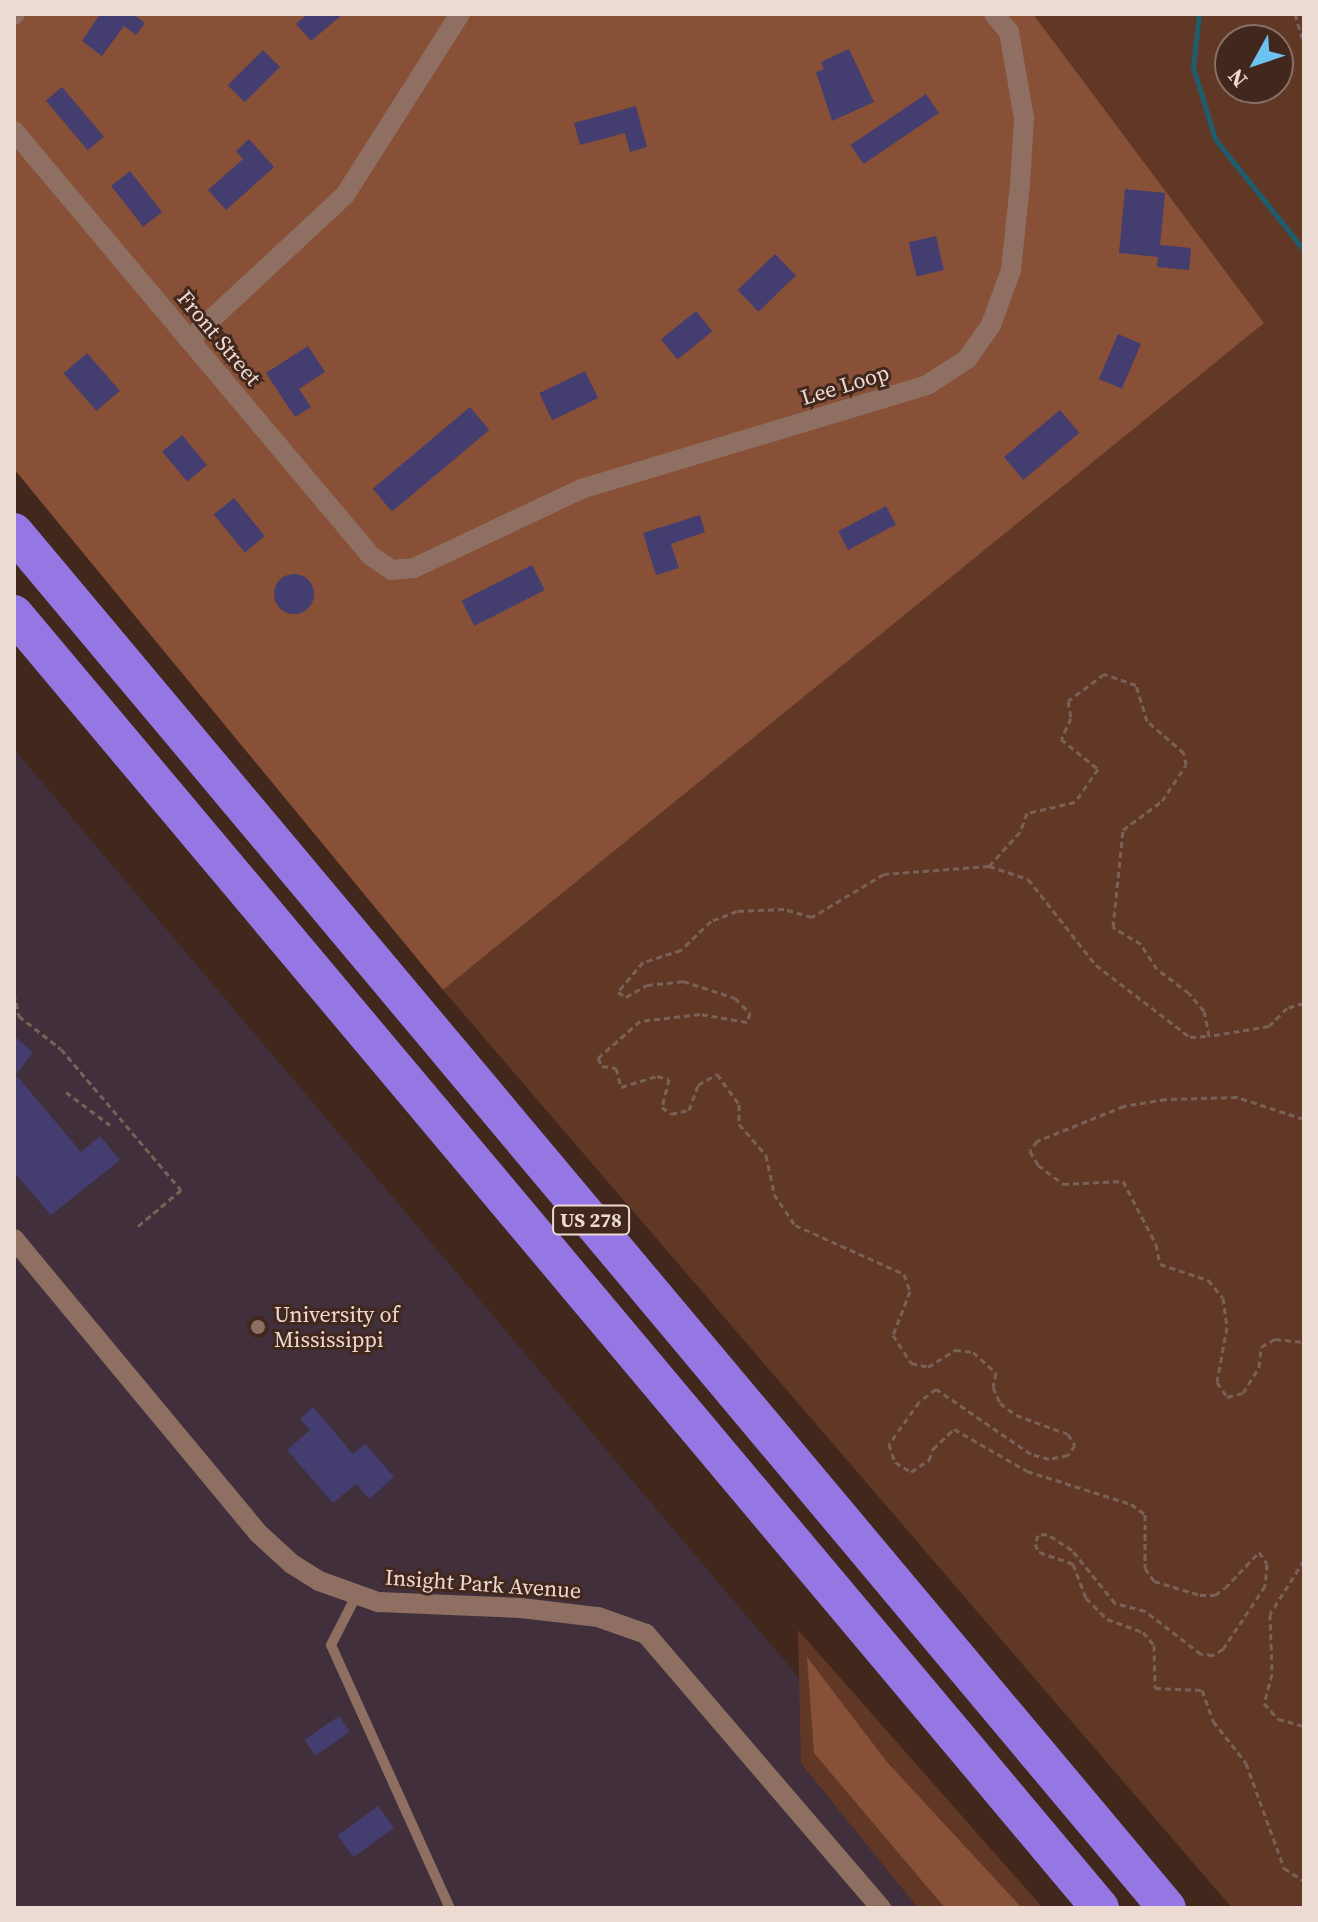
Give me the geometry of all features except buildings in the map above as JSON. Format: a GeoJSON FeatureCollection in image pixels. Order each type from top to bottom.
{"type":"FeatureCollection","features":[{"type":"Feature","properties":{"kind":"highway","name":"US 278"},"geometry":{"type":"LineString","coordinates":[[14,532],[1167,1908]]}},
{"type":"Feature","properties":{"kind":"highway","name":"US 278"},"geometry":{"type":"LineString","coordinates":[[14,614],[1100,1908]]}},
{"type":"Feature","properties":{"kind":"street"},"geometry":{"type":"LineString","coordinates":[[189,340],[345,195],[460,14]]}},
{"type":"Feature","properties":{"kind":"street","name":"Lee Loop"},"geometry":{"type":"LineString","coordinates":[[392,570],[414,568],[581,489],[927,385],[967,359],[991,325],[1011,270],[1020,185],[1024,118],[1009,32],[994,14]]}},
{"type":"Feature","properties":{"kind":"street","name":"Front Street"},"geometry":{"type":"LineString","coordinates":[[14,131],[353,536],[392,570]]}},
{"type":"Feature","properties":{"kind":"street","name":"Insight Park Avenue"},"geometry":{"type":"LineString","coordinates":[[14,1239],[258,1533],[292,1564],[356,1596],[406,1606],[521,1608],[598,1617],[646,1634],[881,1908]]}},
{"type":"Feature","properties":{"kind":"lane"},"geometry":{"type":"LineString","coordinates":[[356,1596],[331,1645],[450,1908]]}},
{"type":"Feature","properties":{"kind":"path"},"geometry":{"type":"LineString","coordinates":[[1295,14],[1304,43]]}},
{"type":"Feature","properties":{"kind":"path"},"geometry":{"type":"LineString","coordinates":[[989,866],[1020,832],[1027,813],[1075,802],[1098,769],[1061,739],[1073,694],[1104,674],[1136,685],[1147,721],[1184,753],[1186,765],[1162,801],[1123,830],[1113,927],[1141,944],[1157,969],[1189,993],[1204,1011],[1209,1036]]}},
{"type":"Feature","properties":{"kind":"path"},"geometry":{"type":"LineString","coordinates":[[1304,1003],[1287,1008],[1269,1026],[1190,1037],[1096,965],[1028,879],[989,866],[884,874],[812,917],[784,909],[737,911],[711,921],[681,950],[643,962],[618,992],[626,997],[647,985],[683,981],[735,998],[750,1013],[747,1022],[700,1014],[640,1021],[598,1058],[602,1066],[616,1068],[621,1087],[657,1076],[669,1079],[662,1107],[671,1114],[689,1110],[698,1085],[717,1074],[739,1104],[739,1124],[766,1155],[774,1194],[795,1225],[904,1274],[910,1291],[893,1335],[911,1363],[928,1367],[955,1350],[973,1352],[996,1373],[993,1387],[1000,1403],[1016,1415],[1068,1434],[1075,1445],[1068,1455],[1049,1459],[1031,1454],[936,1389],[919,1402],[889,1444],[895,1462],[911,1472],[929,1460],[933,1449],[954,1429],[969,1435],[982,1450],[1027,1471],[1131,1504],[1145,1514],[1145,1568],[1154,1581],[1200,1595],[1215,1595],[1225,1588],[1259,1552],[1267,1564],[1265,1586],[1223,1649],[1213,1655],[1201,1654],[1145,1611],[1115,1603],[1072,1550],[1047,1534],[1038,1535],[1035,1544],[1039,1552],[1073,1564],[1086,1598],[1107,1619],[1143,1632],[1154,1645],[1155,1688],[1202,1690],[1213,1721],[1246,1763],[1284,1868],[1304,1881]]}},
{"type":"Feature","properties":{"kind":"path"},"geometry":{"type":"LineString","coordinates":[[14,993],[19,1016],[61,1049],[181,1190],[137,1227]]}},
{"type":"Feature","properties":{"kind":"path"},"geometry":{"type":"LineString","coordinates":[[66,1092],[110,1125]]}},
{"type":"Feature","properties":{"kind":"path"},"geometry":{"type":"LineString","coordinates":[[1304,1119],[1237,1097],[1166,1099],[1124,1106],[1037,1141],[1030,1151],[1038,1165],[1063,1184],[1123,1181],[1156,1244],[1160,1264],[1208,1280],[1223,1298],[1227,1327],[1217,1382],[1227,1397],[1243,1393],[1259,1367],[1261,1347],[1275,1339],[1304,1342]]}},
{"type":"Feature","properties":{"kind":"path"},"geometry":{"type":"LineString","coordinates":[[1304,1560],[1270,1614],[1272,1674],[1264,1703],[1278,1719],[1304,1726]]}},
{"type":"Feature","properties":{"kind":"shaded area"},"geometry":{"type":"Polygon","coordinates":[[[14,14],[1033,14],[1264,323],[443,990],[14,469],[14,14]]]}},
{"type":"Feature","properties":{"kind":"shaded area"},"geometry":{"type":"Polygon","coordinates":[[[1020,14],[1304,14],[1304,1908],[1232,1908],[443,990],[1263,323],[1020,14]]]}},
{"type":"Feature","properties":{"kind":"shaded area","name":"University of Mississippi"},"geometry":{"type":"Polygon","coordinates":[[[14,749],[991,1905],[994,1908],[14,1908],[14,749]]]}},
{"type":"Feature","properties":{"kind":"shaded area"},"geometry":{"type":"Polygon","coordinates":[[[798,1630],[1043,1908],[918,1908],[801,1763],[798,1630]]]}},
{"type":"Feature","properties":{"kind":"shaded area"},"geometry":{"type":"Polygon","coordinates":[[[807,1657],[887,1762],[1022,1908],[945,1908],[814,1753],[807,1657]]]}},
{"type":"Feature","properties":{"kind":"waterway"},"geometry":{"type":"LineString","coordinates":[[1199,14],[1193,67],[1215,139],[1304,250]]}},
{"type":"Feature","properties":{"kind":"place","name":"University of Mississippi"},"geometry":{"type":"Point","coordinates":[258,1327]}}]}
